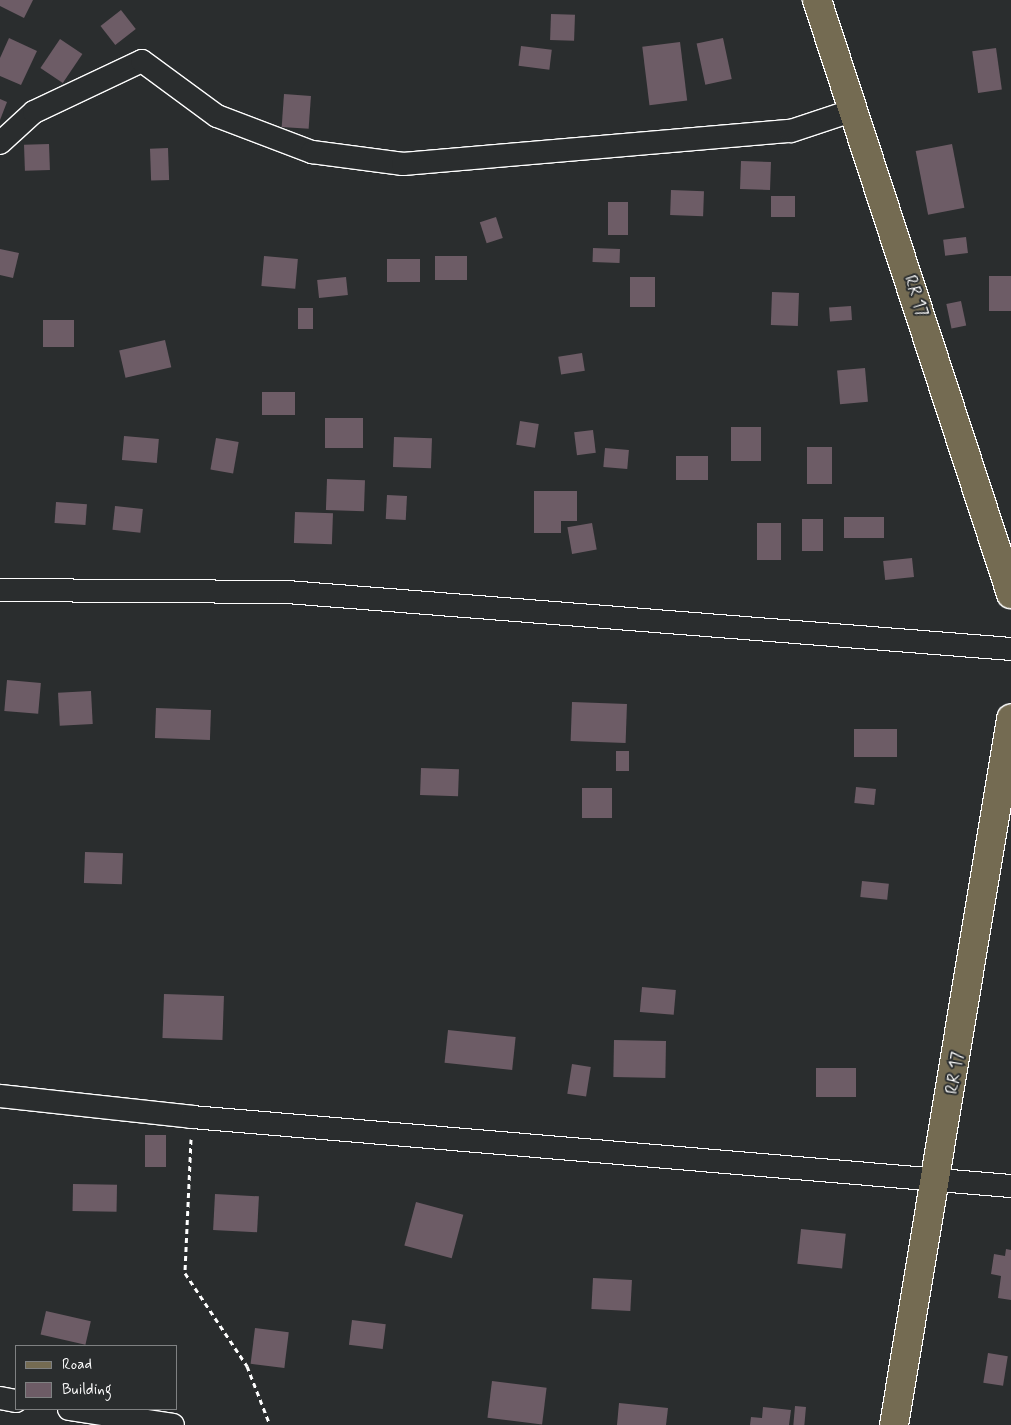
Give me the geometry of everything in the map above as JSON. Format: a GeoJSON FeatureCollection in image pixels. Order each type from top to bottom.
{"type":"FeatureCollection","features":[{"type":"Feature","properties":{"kind":"main road","name":"RR 17"},"geometry":{"type":"LineString","coordinates":[[817,0],[1011,594]]}},
{"type":"Feature","properties":{"kind":"main road","name":"RR 17"},"geometry":{"type":"LineString","coordinates":[[894,1425],[938,1180],[1011,719]]}},
{"type":"Feature","properties":{"kind":"street"},"geometry":{"type":"LineString","coordinates":[[0,143],[34,112],[142,61],[217,116],[312,152],[403,164],[791,131],[854,110]]}},
{"type":"Feature","properties":{"kind":"street"},"geometry":{"type":"LineString","coordinates":[[0,590],[288,592],[1011,649]]}},
{"type":"Feature","properties":{"kind":"street"},"geometry":{"type":"LineString","coordinates":[[0,1096],[192,1117],[1011,1186]]}},
{"type":"Feature","properties":{"kind":"street"},"geometry":{"type":"LineString","coordinates":[[0,1398],[15,1400]]}},
{"type":"Feature","properties":{"kind":"street"},"geometry":{"type":"LineString","coordinates":[[76,1410],[173,1425]]}},
{"type":"Feature","properties":{"kind":"path"},"geometry":{"type":"LineString","coordinates":[[192,1117],[185,1273],[247,1366],[270,1425]]}},
{"type":"Feature","properties":{"kind":"building"},"geometry":{"type":"Polygon","coordinates":[[[0,0],[33,0],[24,18],[0,6],[0,0]]]}},
{"type":"Feature","properties":{"kind":"building"},"geometry":{"type":"Polygon","coordinates":[[[121,10],[136,29],[115,45],[101,26],[121,10]]]}},
{"type":"Feature","properties":{"kind":"building"},"geometry":{"type":"Polygon","coordinates":[[[551,14],[575,15],[574,41],[550,40],[551,14]]]}},
{"type":"Feature","properties":{"kind":"building"},"geometry":{"type":"Polygon","coordinates":[[[9,38],[37,51],[21,85],[0,76],[0,58],[9,38]]]}},
{"type":"Feature","properties":{"kind":"building"},"geometry":{"type":"Polygon","coordinates":[[[723,38],[732,79],[705,85],[697,44],[723,38]]]}},
{"type":"Feature","properties":{"kind":"building"},"geometry":{"type":"Polygon","coordinates":[[[60,39],[82,54],[63,83],[40,68],[60,39]]]}},
{"type":"Feature","properties":{"kind":"building"},"geometry":{"type":"Polygon","coordinates":[[[680,42],[687,101],[649,105],[642,47],[680,42]]]}},
{"type":"Feature","properties":{"kind":"building"},"geometry":{"type":"Polygon","coordinates":[[[521,46],[552,50],[549,70],[519,66],[521,46]]]}},
{"type":"Feature","properties":{"kind":"building"},"geometry":{"type":"Polygon","coordinates":[[[996,48],[1002,90],[978,93],[972,51],[996,48]]]}},
{"type":"Feature","properties":{"kind":"building"},"geometry":{"type":"Polygon","coordinates":[[[284,94],[311,96],[309,129],[282,127],[284,94]]]}},
{"type":"Feature","properties":{"kind":"building"},"geometry":{"type":"Polygon","coordinates":[[[0,99],[7,102],[0,120],[0,99]]]}},
{"type":"Feature","properties":{"kind":"building"},"geometry":{"type":"Polygon","coordinates":[[[49,144],[50,170],[25,171],[24,145],[49,144]]]}},
{"type":"Feature","properties":{"kind":"building"},"geometry":{"type":"Polygon","coordinates":[[[952,144],[964,208],[928,215],[916,151],[952,144]]]}},
{"type":"Feature","properties":{"kind":"building"},"geometry":{"type":"Polygon","coordinates":[[[168,148],[169,180],[151,181],[150,149],[168,148]]]}},
{"type":"Feature","properties":{"kind":"building"},"geometry":{"type":"Polygon","coordinates":[[[741,161],[771,162],[770,190],[740,189],[741,161]]]}},
{"type":"Feature","properties":{"kind":"building"},"geometry":{"type":"Polygon","coordinates":[[[671,190],[704,191],[703,216],[670,215],[671,190]]]}},
{"type":"Feature","properties":{"kind":"building"},"geometry":{"type":"Polygon","coordinates":[[[771,196],[795,196],[795,217],[771,217],[771,196]]]}},
{"type":"Feature","properties":{"kind":"building"},"geometry":{"type":"Polygon","coordinates":[[[608,202],[628,202],[628,235],[608,235],[608,202]]]}},
{"type":"Feature","properties":{"kind":"building"},"geometry":{"type":"Polygon","coordinates":[[[496,217],[503,238],[487,243],[480,222],[496,217]]]}},
{"type":"Feature","properties":{"kind":"building"},"geometry":{"type":"Polygon","coordinates":[[[966,237],[968,253],[945,256],[943,240],[966,237]]]}},
{"type":"Feature","properties":{"kind":"building"},"geometry":{"type":"Polygon","coordinates":[[[593,248],[620,249],[619,263],[593,262],[593,248]]]}},
{"type":"Feature","properties":{"kind":"building"},"geometry":{"type":"Polygon","coordinates":[[[0,249],[19,253],[13,278],[0,275],[0,249]]]}},
{"type":"Feature","properties":{"kind":"building"},"geometry":{"type":"Polygon","coordinates":[[[264,256],[298,259],[295,289],[261,286],[264,256]]]}},
{"type":"Feature","properties":{"kind":"building"},"geometry":{"type":"Polygon","coordinates":[[[435,256],[467,256],[467,280],[435,280],[435,256]]]}},
{"type":"Feature","properties":{"kind":"building"},"geometry":{"type":"Polygon","coordinates":[[[387,259],[420,259],[420,282],[387,282],[387,259]]]}},
{"type":"Feature","properties":{"kind":"building"},"geometry":{"type":"Polygon","coordinates":[[[989,276],[1011,276],[1011,311],[989,311],[989,276]]]}},
{"type":"Feature","properties":{"kind":"building"},"geometry":{"type":"Polygon","coordinates":[[[346,277],[348,295],[319,298],[317,280],[346,277]]]}},
{"type":"Feature","properties":{"kind":"building"},"geometry":{"type":"Polygon","coordinates":[[[630,277],[655,277],[655,307],[630,307],[630,277]]]}},
{"type":"Feature","properties":{"kind":"building"},"geometry":{"type":"Polygon","coordinates":[[[772,292],[799,293],[798,326],[771,325],[772,292]]]}},
{"type":"Feature","properties":{"kind":"building"},"geometry":{"type":"Polygon","coordinates":[[[961,301],[966,325],[952,329],[946,304],[961,301]]]}},
{"type":"Feature","properties":{"kind":"building"},"geometry":{"type":"Polygon","coordinates":[[[851,306],[852,320],[830,322],[829,308],[851,306]]]}},
{"type":"Feature","properties":{"kind":"building"},"geometry":{"type":"Polygon","coordinates":[[[298,308],[313,308],[313,329],[298,329],[298,308]]]}},
{"type":"Feature","properties":{"kind":"building"},"geometry":{"type":"Polygon","coordinates":[[[43,320],[74,320],[74,347],[43,347],[43,320]]]}},
{"type":"Feature","properties":{"kind":"building"},"geometry":{"type":"Polygon","coordinates":[[[165,340],[171,367],[126,378],[119,351],[165,340]]]}},
{"type":"Feature","properties":{"kind":"building"},"geometry":{"type":"Polygon","coordinates":[[[582,353],[585,371],[561,375],[558,357],[582,353]]]}},
{"type":"Feature","properties":{"kind":"building"},"geometry":{"type":"Polygon","coordinates":[[[865,368],[868,402],[840,404],[837,370],[865,368]]]}},
{"type":"Feature","properties":{"kind":"building"},"geometry":{"type":"Polygon","coordinates":[[[262,392],[295,392],[295,415],[262,415],[262,392]]]}},
{"type":"Feature","properties":{"kind":"building"},"geometry":{"type":"Polygon","coordinates":[[[325,418],[363,418],[363,448],[325,448],[325,418]]]}},
{"type":"Feature","properties":{"kind":"building"},"geometry":{"type":"Polygon","coordinates":[[[520,421],[539,424],[535,448],[516,445],[520,421]]]}},
{"type":"Feature","properties":{"kind":"building"},"geometry":{"type":"Polygon","coordinates":[[[731,427],[761,427],[761,461],[731,461],[731,427]]]}},
{"type":"Feature","properties":{"kind":"building"},"geometry":{"type":"Polygon","coordinates":[[[593,430],[596,453],[577,455],[574,432],[593,430]]]}},
{"type":"Feature","properties":{"kind":"building"},"geometry":{"type":"Polygon","coordinates":[[[124,436],[159,439],[157,463],[122,460],[124,436]]]}},
{"type":"Feature","properties":{"kind":"building"},"geometry":{"type":"Polygon","coordinates":[[[394,437],[432,438],[431,468],[393,467],[394,437]]]}},
{"type":"Feature","properties":{"kind":"building"},"geometry":{"type":"Polygon","coordinates":[[[216,438],[239,442],[233,474],[210,470],[216,438]]]}},
{"type":"Feature","properties":{"kind":"building"},"geometry":{"type":"Polygon","coordinates":[[[807,447],[832,447],[832,484],[807,484],[807,447]]]}},
{"type":"Feature","properties":{"kind":"building"},"geometry":{"type":"Polygon","coordinates":[[[605,448],[629,450],[627,469],[603,467],[605,448]]]}},
{"type":"Feature","properties":{"kind":"building"},"geometry":{"type":"Polygon","coordinates":[[[676,456],[708,456],[708,480],[676,480],[676,456]]]}},
{"type":"Feature","properties":{"kind":"building"},"geometry":{"type":"Polygon","coordinates":[[[327,479],[365,480],[364,511],[326,510],[327,479]]]}},
{"type":"Feature","properties":{"kind":"building"},"geometry":{"type":"Polygon","coordinates":[[[534,491],[577,491],[577,521],[561,521],[561,533],[534,533],[534,491]]]}},
{"type":"Feature","properties":{"kind":"building"},"geometry":{"type":"Polygon","coordinates":[[[387,495],[407,496],[406,520],[386,519],[387,495]]]}},
{"type":"Feature","properties":{"kind":"building"},"geometry":{"type":"Polygon","coordinates":[[[56,502],[87,504],[85,525],[55,523],[56,502]]]}},
{"type":"Feature","properties":{"kind":"building"},"geometry":{"type":"Polygon","coordinates":[[[115,506],[143,509],[140,533],[112,530],[115,506]]]}},
{"type":"Feature","properties":{"kind":"building"},"geometry":{"type":"Polygon","coordinates":[[[295,512],[333,513],[332,544],[294,543],[295,512]]]}},
{"type":"Feature","properties":{"kind":"building"},"geometry":{"type":"Polygon","coordinates":[[[844,517],[884,517],[884,538],[844,538],[844,517]]]}},
{"type":"Feature","properties":{"kind":"building"},"geometry":{"type":"Polygon","coordinates":[[[802,519],[823,519],[823,551],[802,551],[802,519]]]}},
{"type":"Feature","properties":{"kind":"building"},"geometry":{"type":"Polygon","coordinates":[[[592,523],[597,550],[572,554],[567,527],[592,523]]]}},
{"type":"Feature","properties":{"kind":"building"},"geometry":{"type":"Polygon","coordinates":[[[757,523],[781,523],[781,560],[757,560],[757,523]]]}},
{"type":"Feature","properties":{"kind":"building"},"geometry":{"type":"Polygon","coordinates":[[[912,558],[914,577],[885,580],[883,561],[912,558]]]}},
{"type":"Feature","properties":{"kind":"building"},"geometry":{"type":"Polygon","coordinates":[[[7,680],[41,683],[38,714],[4,711],[7,680]]]}},
{"type":"Feature","properties":{"kind":"building"},"geometry":{"type":"Polygon","coordinates":[[[91,691],[93,724],[60,726],[58,693],[91,691]]]}},
{"type":"Feature","properties":{"kind":"building"},"geometry":{"type":"Polygon","coordinates":[[[572,702],[627,704],[626,743],[571,741],[572,702]]]}},
{"type":"Feature","properties":{"kind":"building"},"geometry":{"type":"Polygon","coordinates":[[[156,708],[211,710],[210,740],[155,738],[156,708]]]}},
{"type":"Feature","properties":{"kind":"building"},"geometry":{"type":"Polygon","coordinates":[[[854,729],[897,729],[897,757],[854,757],[854,729]]]}},
{"type":"Feature","properties":{"kind":"building"},"geometry":{"type":"Polygon","coordinates":[[[616,751],[629,751],[629,771],[616,771],[616,751]]]}},
{"type":"Feature","properties":{"kind":"building"},"geometry":{"type":"Polygon","coordinates":[[[421,768],[459,769],[458,796],[420,795],[421,768]]]}},
{"type":"Feature","properties":{"kind":"building"},"geometry":{"type":"Polygon","coordinates":[[[856,787],[876,789],[874,805],[854,803],[856,787]]]}},
{"type":"Feature","properties":{"kind":"building"},"geometry":{"type":"Polygon","coordinates":[[[582,788],[612,788],[612,818],[582,818],[582,788]]]}},
{"type":"Feature","properties":{"kind":"building"},"geometry":{"type":"Polygon","coordinates":[[[85,852],[123,853],[122,884],[84,883],[85,852]]]}},
{"type":"Feature","properties":{"kind":"building"},"geometry":{"type":"Polygon","coordinates":[[[862,881],[889,884],[887,900],[860,897],[862,881]]]}},
{"type":"Feature","properties":{"kind":"building"},"geometry":{"type":"Polygon","coordinates":[[[642,987],[676,990],[674,1015],[640,1012],[642,987]]]}},
{"type":"Feature","properties":{"kind":"building"},"geometry":{"type":"Polygon","coordinates":[[[164,994],[224,996],[222,1040],[162,1038],[164,994]]]}},
{"type":"Feature","properties":{"kind":"building"},"geometry":{"type":"Polygon","coordinates":[[[448,1030],[516,1037],[512,1070],[445,1063],[448,1030]]]}},
{"type":"Feature","properties":{"kind":"building"},"geometry":{"type":"Polygon","coordinates":[[[614,1040],[666,1041],[665,1078],[613,1077],[614,1040]]]}},
{"type":"Feature","properties":{"kind":"building"},"geometry":{"type":"Polygon","coordinates":[[[572,1064],[591,1067],[586,1097],[567,1094],[572,1064]]]}},
{"type":"Feature","properties":{"kind":"building"},"geometry":{"type":"Polygon","coordinates":[[[816,1068],[856,1068],[856,1097],[816,1097],[816,1068]]]}},
{"type":"Feature","properties":{"kind":"building"},"geometry":{"type":"Polygon","coordinates":[[[145,1135],[166,1135],[166,1167],[145,1167],[145,1135]]]}},
{"type":"Feature","properties":{"kind":"building"},"geometry":{"type":"Polygon","coordinates":[[[73,1184],[117,1185],[117,1212],[73,1211],[73,1184]]]}},
{"type":"Feature","properties":{"kind":"building"},"geometry":{"type":"Polygon","coordinates":[[[215,1194],[259,1196],[257,1232],[213,1230],[215,1194]]]}},
{"type":"Feature","properties":{"kind":"building"},"geometry":{"type":"Polygon","coordinates":[[[416,1202],[463,1215],[452,1258],[404,1245],[416,1202]]]}},
{"type":"Feature","properties":{"kind":"building"},"geometry":{"type":"Polygon","coordinates":[[[801,1229],[846,1234],[842,1269],[797,1264],[801,1229]]]}},
{"type":"Feature","properties":{"kind":"building"},"geometry":{"type":"Polygon","coordinates":[[[1006,1249],[1011,1250],[1011,1300],[998,1298],[1001,1276],[991,1274],[994,1254],[1005,1256],[1006,1249]]]}},
{"type":"Feature","properties":{"kind":"building"},"geometry":{"type":"Polygon","coordinates":[[[593,1278],[632,1280],[630,1311],[591,1309],[593,1278]]]}},
{"type":"Feature","properties":{"kind":"building"},"geometry":{"type":"Polygon","coordinates":[[[46,1311],[91,1321],[85,1345],[41,1334],[46,1311]]]}},
{"type":"Feature","properties":{"kind":"building"},"geometry":{"type":"Polygon","coordinates":[[[352,1320],[386,1324],[383,1349],[349,1345],[352,1320]]]}},
{"type":"Feature","properties":{"kind":"building"},"geometry":{"type":"Polygon","coordinates":[[[255,1328],[289,1332],[284,1368],[251,1364],[255,1328]]]}},
{"type":"Feature","properties":{"kind":"building"},"geometry":{"type":"Polygon","coordinates":[[[988,1353],[1008,1356],[1003,1386],[983,1383],[988,1353]]]}},
{"type":"Feature","properties":{"kind":"building"},"geometry":{"type":"Polygon","coordinates":[[[492,1381],[547,1388],[542,1424],[487,1418],[492,1381]]]}},
{"type":"Feature","properties":{"kind":"building"},"geometry":{"type":"Polygon","coordinates":[[[619,1403],[668,1408],[666,1425],[617,1425],[619,1403]]]}},
{"type":"Feature","properties":{"kind":"building"},"geometry":{"type":"Polygon","coordinates":[[[795,1406],[806,1407],[804,1425],[793,1425],[795,1406]]]}},
{"type":"Feature","properties":{"kind":"building"},"geometry":{"type":"Polygon","coordinates":[[[763,1407],[791,1410],[789,1425],[750,1425],[751,1417],[762,1418],[763,1407]]]}}]}
